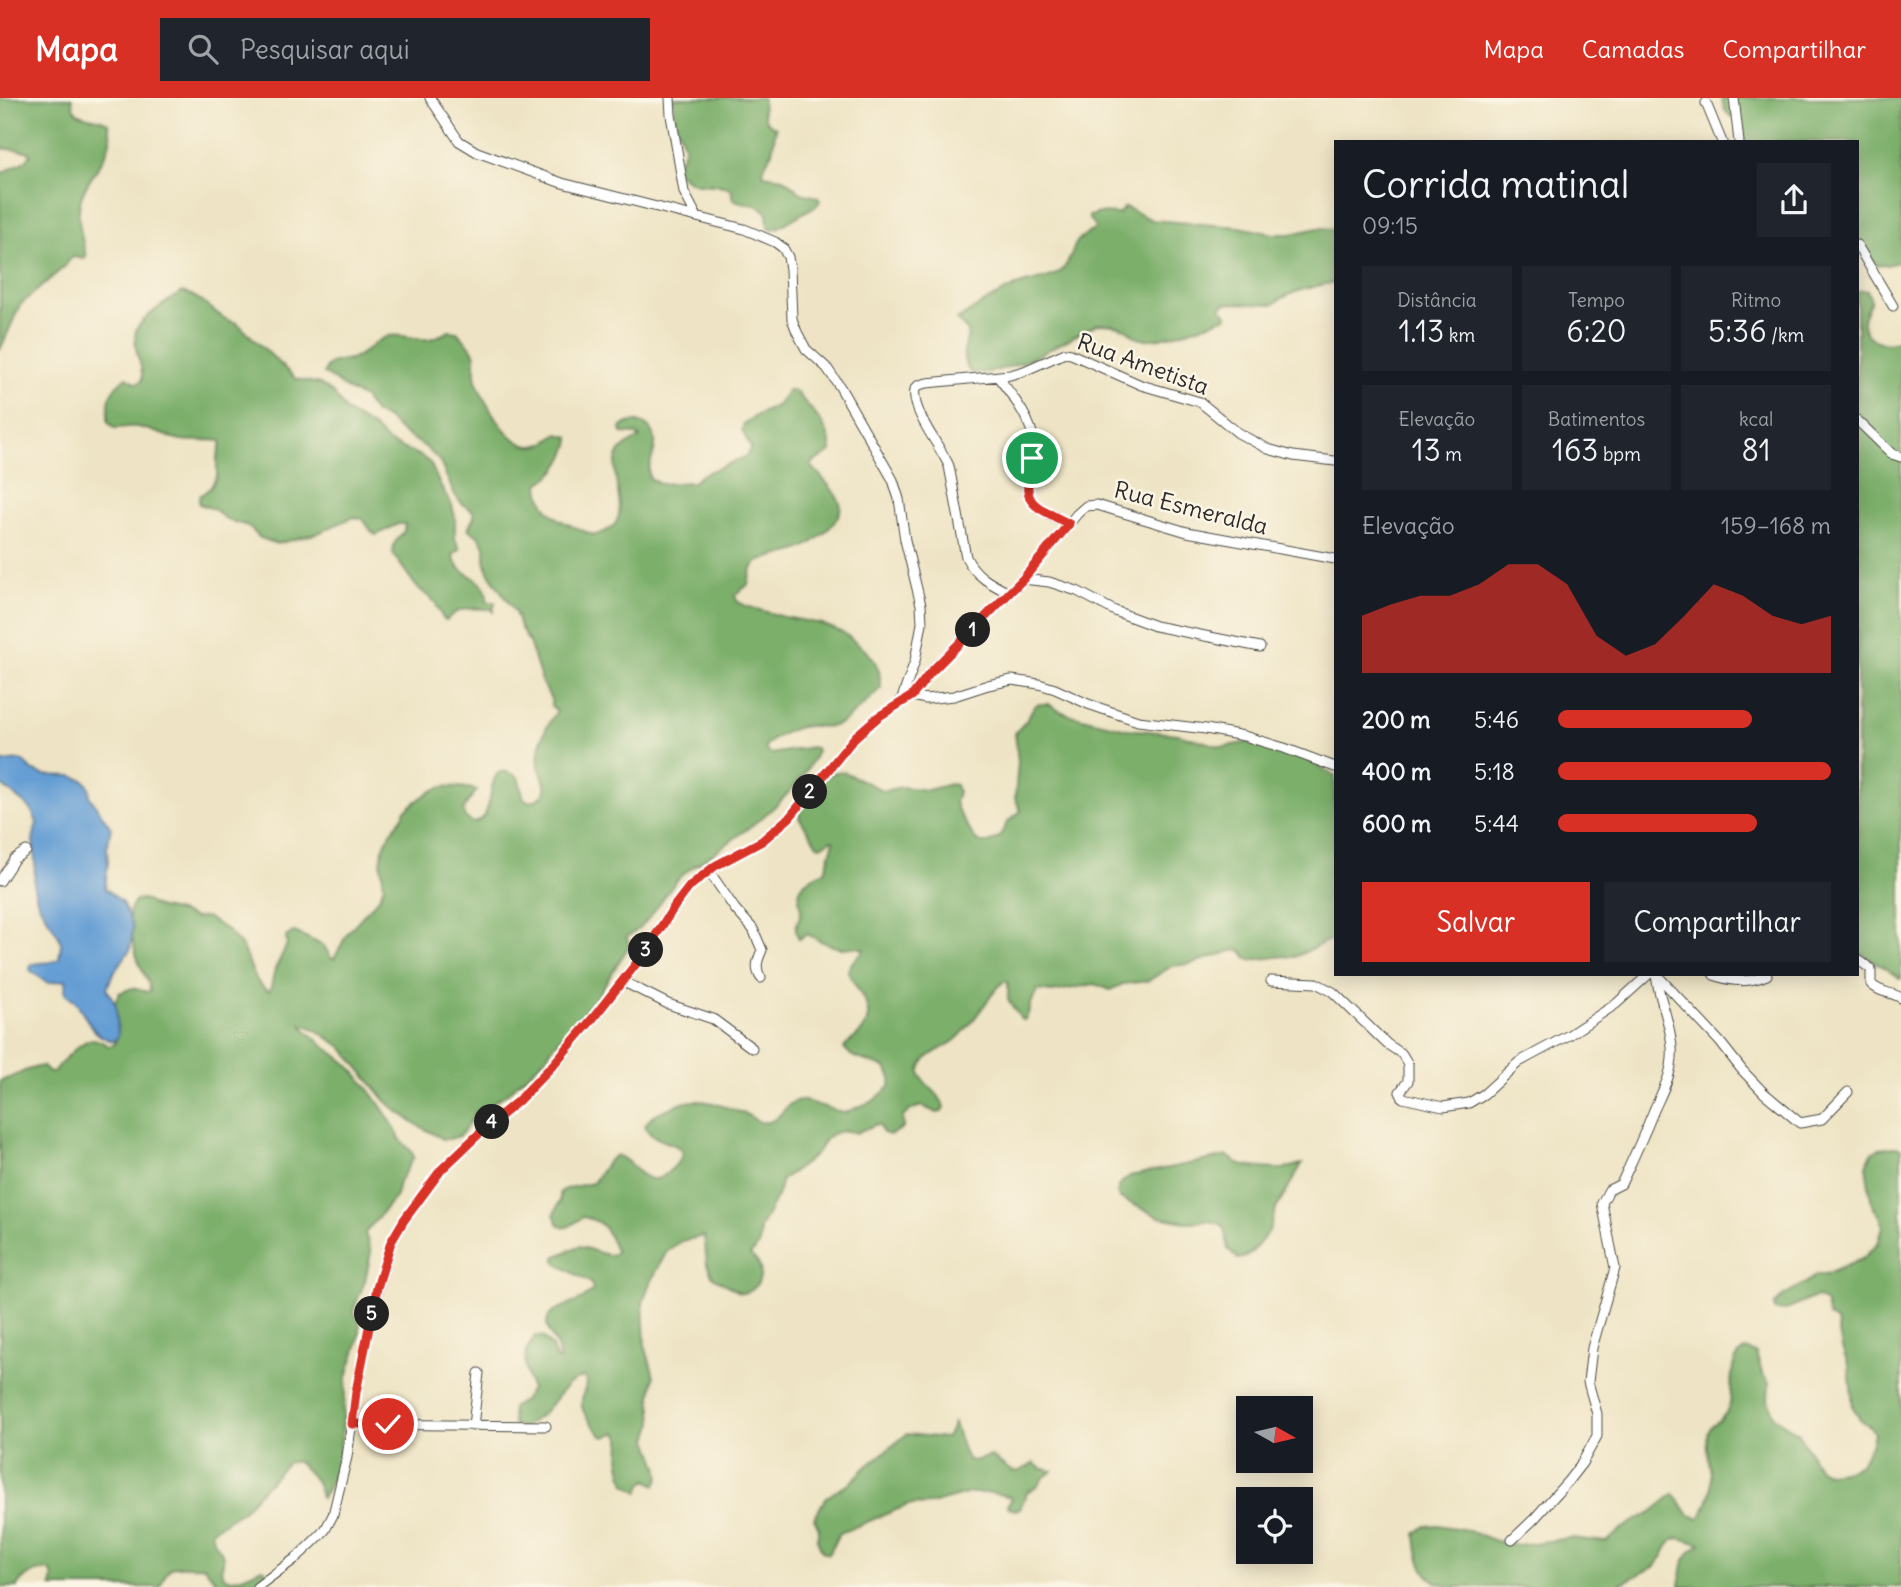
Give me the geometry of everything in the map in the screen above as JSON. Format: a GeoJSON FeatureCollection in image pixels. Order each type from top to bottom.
{"type":"FeatureCollection","features":[{"type":"Feature","properties":{"kind":"street"},"geometry":{"type":"LineString","coordinates":[[430,98],[459,141],[477,152],[544,178],[760,235],[783,248],[790,269],[791,306],[796,332],[806,349],[827,368],[840,387],[893,480],[899,499],[905,540],[921,605],[922,623],[915,661],[899,705]]}},
{"type":"Feature","properties":{"kind":"street"},"geometry":{"type":"LineString","coordinates":[[670,98],[684,192],[697,217]]}},
{"type":"Feature","properties":{"kind":"street"},"geometry":{"type":"LineString","coordinates":[[1734,98],[1739,140]]}},
{"type":"Feature","properties":{"kind":"street"},"geometry":{"type":"LineString","coordinates":[[1706,103],[1721,140]]}},
{"type":"Feature","properties":{"kind":"street"},"geometry":{"type":"LineString","coordinates":[[1859,248],[1893,306]]}},
{"type":"Feature","properties":{"kind":"street","name":"Rua Ametista"},"geometry":{"type":"LineString","coordinates":[[1009,593],[991,584],[971,567],[966,557],[949,466],[944,452],[921,414],[914,393],[919,385],[998,377],[1071,354],[1141,385],[1199,401],[1238,433],[1268,449],[1293,456],[1334,461]]}},
{"type":"Feature","properties":{"kind":"street"},"geometry":{"type":"LineString","coordinates":[[998,377],[1016,400],[1031,430],[1034,443],[1026,484],[1028,496],[1035,505],[1069,524]]}},
{"type":"Feature","properties":{"kind":"street"},"geometry":{"type":"LineString","coordinates":[[1859,422],[1892,454],[1901,457]]}},
{"type":"Feature","properties":{"kind":"street","name":"Rua Esmeralda"},"geometry":{"type":"LineString","coordinates":[[257,1587],[296,1558],[325,1530],[333,1515],[347,1457],[356,1392],[377,1288],[391,1242],[441,1170],[518,1101],[552,1066],[643,955],[690,886],[709,871],[762,841],[790,817],[855,737],[878,717],[912,696],[930,673],[1023,579],[1086,506],[1097,505],[1187,532],[1334,559]]}},
{"type":"Feature","properties":{"kind":"street"},"geometry":{"type":"LineString","coordinates":[[1023,579],[1049,582],[1077,591],[1115,611],[1155,626],[1260,647]]}},
{"type":"Feature","properties":{"kind":"street"},"geometry":{"type":"LineString","coordinates":[[912,696],[926,699],[954,696],[1012,680],[1040,684],[1138,721],[1244,736],[1334,767]]}},
{"type":"Feature","properties":{"kind":"street"},"geometry":{"type":"LineString","coordinates":[[0,881],[14,859],[26,850]]}},
{"type":"Feature","properties":{"kind":"street"},"geometry":{"type":"LineString","coordinates":[[709,871],[735,909],[753,929],[762,950],[757,962],[757,972],[761,978]]}},
{"type":"Feature","properties":{"kind":"street"},"geometry":{"type":"LineString","coordinates":[[1859,961],[1871,969],[1871,984],[1877,990],[1901,998]]}},
{"type":"Feature","properties":{"kind":"street"},"geometry":{"type":"LineString","coordinates":[[1271,981],[1316,984],[1333,992],[1387,1044],[1402,1054],[1408,1064],[1408,1081],[1400,1093],[1403,1098],[1443,1107],[1462,1105],[1476,1099],[1511,1068],[1603,1013],[1647,976]]}},
{"type":"Feature","properties":{"kind":"street"},"geometry":{"type":"LineString","coordinates":[[1512,1540],[1582,1464],[1597,1436],[1597,1414],[1588,1382],[1592,1348],[1615,1268],[1602,1203],[1609,1190],[1621,1184],[1665,1087],[1672,1061],[1669,1028],[1656,976]]}},
{"type":"Feature","properties":{"kind":"street"},"geometry":{"type":"LineString","coordinates":[[1657,976],[1764,1093],[1800,1123],[1822,1119],[1848,1092]]}},
{"type":"Feature","properties":{"kind":"street"},"geometry":{"type":"LineString","coordinates":[[1717,976],[1742,981],[1764,976]]}},
{"type":"Feature","properties":{"kind":"street"},"geometry":{"type":"LineString","coordinates":[[622,981],[668,1004],[713,1019],[752,1048]]}},
{"type":"Feature","properties":{"kind":"street"},"geometry":{"type":"LineString","coordinates":[[473,1426],[479,1373]]}},
{"type":"Feature","properties":{"kind":"street"},"geometry":{"type":"LineString","coordinates":[[352,1424],[546,1426]]}},
{"type":"Feature","properties":{"kind":"green space"},"geometry":{"type":"Polygon","coordinates":[[[0,98],[72,98],[73,106],[79,114],[108,123],[110,134],[106,154],[88,183],[80,203],[79,223],[86,257],[71,258],[20,305],[0,350],[0,174],[31,155],[27,151],[0,148],[0,98]]]}},
{"type":"Feature","properties":{"kind":"green space"},"geometry":{"type":"Polygon","coordinates":[[[673,98],[763,98],[764,116],[776,128],[772,152],[763,175],[783,178],[801,193],[818,197],[820,201],[772,229],[768,227],[767,212],[763,208],[732,198],[732,191],[728,188],[699,184],[686,179],[674,170],[685,147],[676,124],[673,98]]]}},
{"type":"Feature","properties":{"kind":"green space"},"geometry":{"type":"Polygon","coordinates":[[[1722,98],[1901,98],[1901,261],[1876,265],[1859,244],[1859,140],[1743,140],[1740,127],[1723,105],[1722,98]]]}},
{"type":"Feature","properties":{"kind":"green space"},"geometry":{"type":"Polygon","coordinates":[[[1125,207],[1152,220],[1239,227],[1274,234],[1291,234],[1318,228],[1334,229],[1334,282],[1295,292],[1274,304],[1227,303],[1222,309],[1227,317],[1161,338],[1142,339],[1121,327],[1097,324],[1018,364],[985,372],[970,372],[964,361],[968,331],[957,320],[1007,290],[1061,271],[1079,240],[1095,229],[1089,216],[1099,213],[1118,214],[1125,207]]]}},
{"type":"Feature","properties":{"kind":"green space"},"geometry":{"type":"Polygon","coordinates":[[[1859,291],[1867,291],[1871,300],[1863,319],[1867,334],[1883,343],[1901,339],[1901,979],[1859,951],[1859,291]]]}},
{"type":"Feature","properties":{"kind":"green space"},"geometry":{"type":"Polygon","coordinates":[[[182,292],[198,299],[223,318],[237,323],[296,379],[320,384],[334,394],[346,411],[374,428],[388,442],[421,456],[430,463],[452,505],[455,539],[460,549],[453,555],[456,563],[483,586],[487,602],[495,602],[493,613],[492,609],[467,609],[457,612],[447,620],[443,619],[435,602],[416,586],[393,554],[394,544],[404,531],[405,524],[398,524],[376,535],[363,519],[353,517],[318,533],[277,544],[260,538],[248,526],[227,520],[214,509],[199,504],[199,497],[211,487],[217,476],[221,441],[181,440],[137,427],[114,428],[108,422],[109,401],[116,386],[127,377],[137,384],[142,380],[135,333],[143,321],[182,292]]]}},
{"type":"Feature","properties":{"kind":"green space"},"geometry":{"type":"Polygon","coordinates":[[[450,331],[457,332],[473,350],[475,377],[479,389],[498,421],[515,439],[525,445],[534,446],[558,434],[570,437],[559,466],[539,484],[541,496],[550,512],[557,518],[594,535],[609,529],[617,520],[620,510],[616,459],[624,447],[640,437],[622,433],[621,428],[626,424],[641,423],[653,434],[655,445],[649,469],[650,479],[660,484],[692,482],[701,475],[745,457],[751,448],[742,430],[744,424],[778,405],[788,390],[796,392],[819,419],[828,435],[831,452],[811,465],[840,503],[838,516],[823,534],[800,550],[769,557],[755,564],[748,585],[735,597],[746,606],[822,624],[844,633],[874,660],[879,671],[881,688],[839,724],[795,729],[766,745],[766,750],[771,754],[812,747],[817,751],[809,767],[773,808],[673,884],[650,917],[627,937],[629,946],[598,995],[553,1046],[547,1057],[505,1095],[475,1113],[459,1136],[443,1139],[397,1111],[342,1047],[311,1027],[301,1024],[360,1078],[414,1157],[399,1182],[396,1196],[365,1233],[371,1252],[365,1281],[353,1311],[360,1331],[347,1378],[339,1456],[329,1486],[321,1498],[316,1482],[310,1474],[298,1462],[288,1462],[242,1511],[211,1531],[222,1553],[221,1570],[225,1578],[240,1577],[262,1568],[267,1571],[263,1576],[247,1585],[220,1587],[204,1566],[176,1566],[168,1571],[160,1587],[51,1587],[53,1577],[50,1570],[31,1574],[17,1587],[0,1587],[0,1081],[43,1066],[52,1073],[88,1040],[95,1039],[109,1046],[114,1045],[118,1034],[115,1002],[119,993],[132,988],[150,991],[138,960],[131,930],[130,910],[136,900],[143,899],[157,907],[195,918],[206,917],[227,930],[241,945],[257,981],[270,991],[275,969],[287,945],[286,937],[293,932],[324,946],[334,959],[348,932],[379,898],[384,886],[381,864],[383,849],[389,836],[404,811],[423,797],[445,787],[477,790],[463,812],[467,819],[474,823],[482,818],[487,809],[494,779],[499,773],[506,772],[518,777],[524,799],[531,802],[545,792],[538,758],[540,743],[557,711],[551,706],[551,699],[515,612],[488,572],[485,546],[478,536],[468,529],[474,517],[473,511],[455,495],[439,460],[424,446],[403,433],[388,419],[375,413],[363,397],[324,373],[329,365],[356,357],[389,336],[429,339],[450,331]]]}},
{"type":"Feature","properties":{"kind":"green space"},"geometry":{"type":"Polygon","coordinates":[[[1049,704],[1070,715],[1127,729],[1178,734],[1222,747],[1249,742],[1276,748],[1301,756],[1334,775],[1334,940],[1295,957],[1252,960],[1242,951],[1235,950],[1190,964],[1172,966],[1148,981],[1123,984],[1110,990],[1095,984],[1052,992],[1037,990],[1024,1020],[1008,1000],[1008,982],[1003,982],[961,1035],[923,1062],[921,1077],[942,1101],[942,1112],[937,1113],[922,1106],[909,1111],[903,1117],[903,1128],[890,1135],[883,1133],[876,1124],[856,1133],[836,1133],[825,1140],[817,1153],[782,1179],[778,1194],[760,1228],[759,1245],[750,1255],[760,1268],[760,1278],[755,1287],[741,1293],[713,1277],[707,1264],[704,1236],[682,1241],[667,1251],[643,1302],[645,1345],[654,1376],[651,1396],[653,1424],[648,1439],[660,1476],[656,1485],[647,1480],[639,1492],[625,1484],[620,1464],[621,1438],[616,1432],[602,1436],[584,1412],[582,1400],[587,1383],[585,1377],[567,1385],[544,1413],[523,1428],[513,1424],[512,1408],[524,1400],[531,1389],[525,1361],[531,1343],[536,1336],[543,1337],[559,1361],[557,1346],[548,1328],[549,1316],[559,1308],[584,1298],[593,1290],[591,1283],[559,1265],[555,1257],[579,1246],[607,1255],[616,1251],[605,1228],[597,1221],[583,1217],[566,1228],[560,1225],[554,1214],[560,1201],[560,1192],[593,1183],[608,1161],[616,1155],[646,1177],[660,1178],[678,1163],[682,1155],[680,1149],[657,1138],[645,1126],[656,1114],[679,1104],[708,1102],[765,1122],[773,1120],[792,1103],[802,1100],[844,1113],[873,1101],[890,1087],[891,1078],[886,1068],[852,1056],[844,1048],[862,1031],[867,1020],[864,999],[848,971],[851,963],[864,949],[836,947],[807,934],[799,939],[797,934],[796,927],[801,911],[800,889],[809,879],[825,871],[834,841],[817,845],[799,817],[812,792],[829,775],[837,772],[844,772],[884,791],[901,787],[928,790],[956,785],[958,792],[955,802],[958,811],[975,839],[981,843],[989,843],[999,837],[1008,822],[1021,811],[1015,798],[1018,762],[1015,733],[1034,706],[1049,704]]]}},
{"type":"Feature","properties":{"kind":"green space"},"geometry":{"type":"Polygon","coordinates":[[[1901,1148],[1901,1587],[1680,1587],[1684,1562],[1689,1553],[1701,1544],[1678,1538],[1668,1546],[1654,1567],[1614,1587],[1452,1587],[1438,1583],[1426,1573],[1420,1561],[1416,1541],[1416,1534],[1425,1526],[1438,1525],[1467,1530],[1495,1541],[1519,1545],[1570,1538],[1607,1542],[1621,1529],[1653,1511],[1674,1494],[1689,1515],[1699,1518],[1712,1481],[1707,1447],[1708,1433],[1729,1408],[1733,1366],[1740,1353],[1746,1349],[1756,1353],[1763,1375],[1769,1383],[1768,1400],[1774,1417],[1799,1434],[1819,1469],[1827,1473],[1838,1472],[1860,1464],[1871,1445],[1874,1433],[1870,1426],[1860,1420],[1853,1407],[1849,1366],[1837,1322],[1829,1317],[1825,1302],[1818,1297],[1786,1310],[1775,1310],[1774,1305],[1784,1295],[1816,1275],[1825,1275],[1862,1259],[1878,1244],[1883,1226],[1872,1205],[1866,1166],[1872,1153],[1879,1149],[1901,1148]]]}},
{"type":"Feature","properties":{"kind":"green space"},"geometry":{"type":"Polygon","coordinates":[[[1227,1156],[1241,1165],[1260,1168],[1283,1169],[1302,1164],[1275,1211],[1269,1231],[1246,1257],[1238,1259],[1228,1249],[1221,1224],[1159,1217],[1117,1194],[1118,1188],[1130,1176],[1227,1156]]]}},
{"type":"Feature","properties":{"kind":"green space"},"geometry":{"type":"Polygon","coordinates":[[[954,1423],[969,1460],[990,1456],[1014,1472],[1034,1463],[1040,1468],[1053,1471],[1043,1478],[1037,1487],[1027,1492],[1020,1509],[1013,1510],[1007,1505],[1011,1497],[992,1493],[970,1493],[931,1504],[908,1505],[840,1533],[828,1554],[822,1551],[817,1539],[819,1528],[814,1518],[825,1499],[848,1485],[907,1434],[945,1438],[954,1423]]]}},
{"type":"Feature","properties":{"kind":"water"},"geometry":{"type":"Polygon","coordinates":[[[21,760],[32,770],[44,775],[72,776],[84,780],[89,786],[90,797],[111,828],[105,888],[122,902],[133,927],[130,950],[112,975],[107,989],[116,1005],[118,1036],[114,1041],[101,1036],[92,1028],[77,1003],[65,993],[66,980],[48,983],[30,970],[31,965],[59,959],[61,943],[38,903],[34,888],[33,840],[37,822],[30,808],[0,784],[0,762],[21,760]]]}},
{"type":"Feature","properties":{"kind":"route"},"geometry":{"type":"LineString","coordinates":[[388,1424],[352,1424],[377,1288],[391,1242],[404,1220],[441,1170],[518,1101],[594,1017],[643,955],[690,886],[715,866],[762,841],[790,817],[855,737],[878,717],[912,696],[922,681],[1023,579],[1069,524],[1035,505],[1028,496],[1026,484],[1032,458]]}}]}
